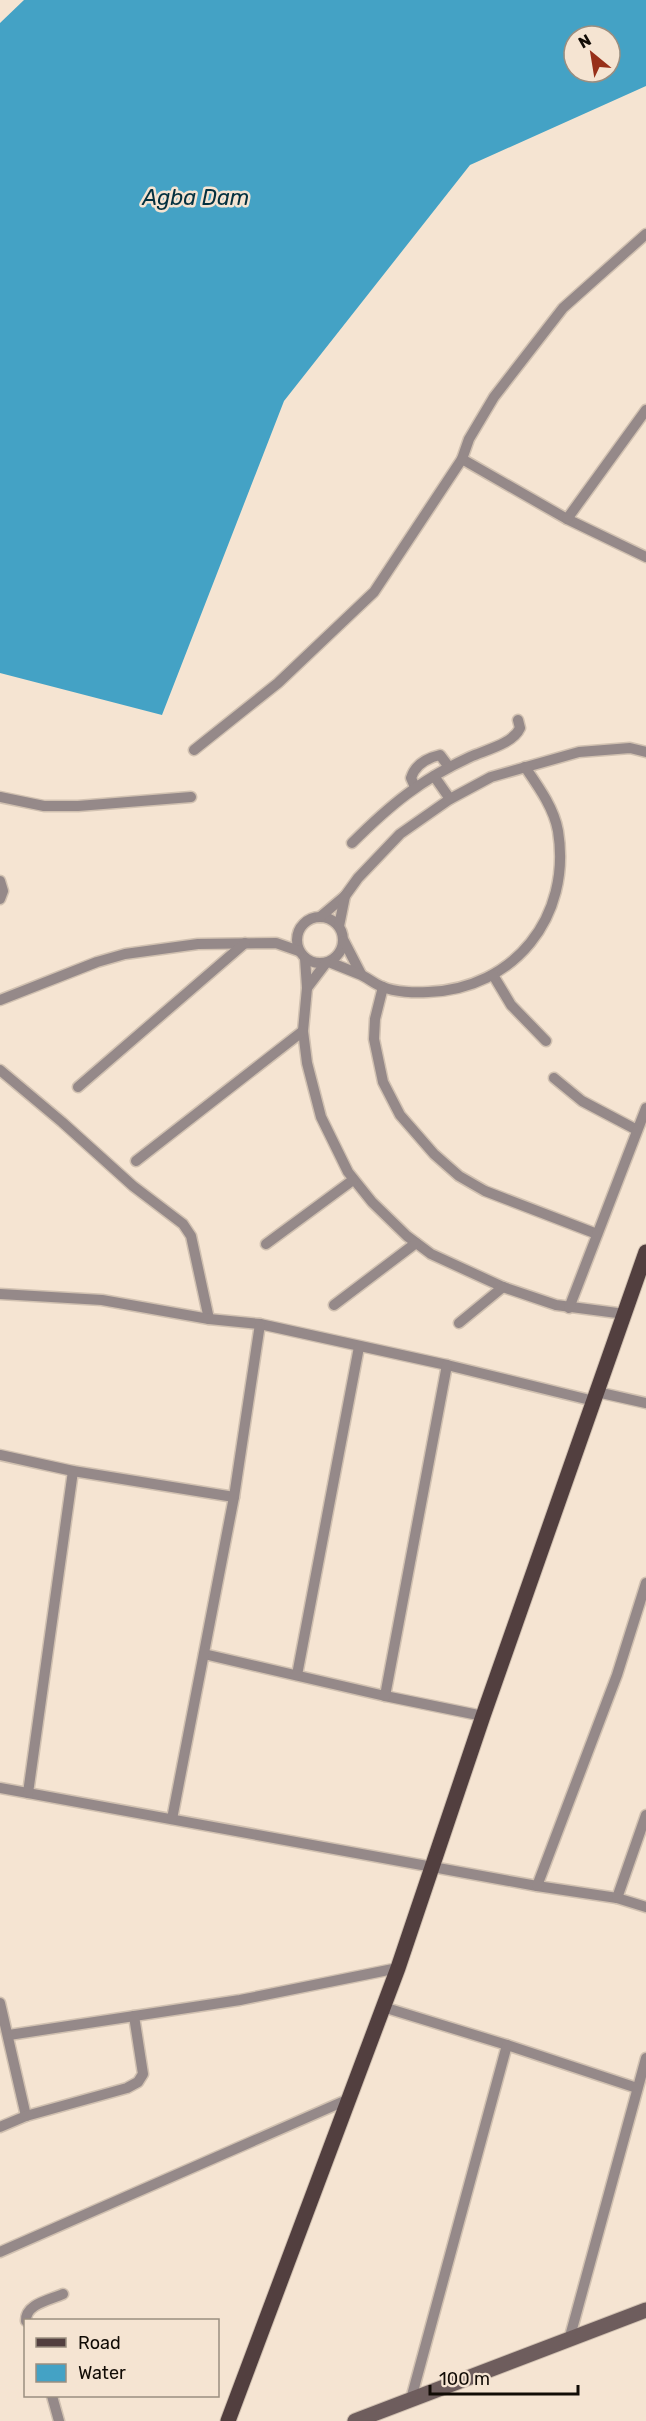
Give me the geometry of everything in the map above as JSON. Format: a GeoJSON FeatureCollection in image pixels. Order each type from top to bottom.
{"type":"FeatureCollection","features":[{"type":"Feature","properties":{"kind":"main road"},"geometry":{"type":"LineString","coordinates":[[228,2421],[398,1968],[483,1716],[646,1252]]}},
{"type":"Feature","properties":{"kind":"street"},"geometry":{"type":"LineString","coordinates":[[194,750],[278,683],[374,592],[462,459],[469,439],[494,397],[563,308],[646,234]]}},
{"type":"Feature","properties":{"kind":"street"},"geometry":{"type":"LineString","coordinates":[[567,519],[646,410]]}},
{"type":"Feature","properties":{"kind":"street"},"geometry":{"type":"LineString","coordinates":[[462,459],[567,519],[646,557]]}},
{"type":"Feature","properties":{"kind":"street"},"geometry":{"type":"LineString","coordinates":[[351,843],[392,804],[414,787],[448,767],[512,739],[520,728],[518,720]]}},
{"type":"Feature","properties":{"kind":"street"},"geometry":{"type":"LineString","coordinates":[[276,943],[298,932],[309,920],[320,917],[345,896],[358,878],[400,834],[450,799],[491,777],[579,752],[630,748],[646,752]]}},
{"type":"Feature","properties":{"kind":"street"},"geometry":{"type":"LineString","coordinates":[[414,787],[412,773],[429,758],[440,755],[448,767]]}},
{"type":"Feature","properties":{"kind":"street"},"geometry":{"type":"LineString","coordinates":[[0,1000],[88,965],[125,954],[198,944],[276,943],[302,954],[315,963],[328,962],[361,974],[383,987],[426,992],[453,990],[494,975],[514,962],[541,930],[553,900],[561,868],[558,829],[542,792],[525,767]]}},
{"type":"Feature","properties":{"kind":"street"},"geometry":{"type":"LineString","coordinates":[[434,776],[450,799]]}},
{"type":"Feature","properties":{"kind":"street"},"geometry":{"type":"LineString","coordinates":[[0,797],[44,806],[145,802],[191,797]]}},
{"type":"Feature","properties":{"kind":"street"},"geometry":{"type":"LineString","coordinates":[[0,881],[3,891],[0,898]]}},
{"type":"Feature","properties":{"kind":"street"},"geometry":{"type":"LineString","coordinates":[[345,896],[339,926],[361,974]]}},
{"type":"Feature","properties":{"kind":"street"},"geometry":{"type":"LineString","coordinates":[[320,917],[331,919],[339,926]]}},
{"type":"Feature","properties":{"kind":"street"},"geometry":{"type":"LineString","coordinates":[[298,932],[307,988],[303,1030],[308,1063],[321,1117],[353,1180],[372,1202],[431,1254],[503,1287],[569,1308],[625,1314]]}},
{"type":"Feature","properties":{"kind":"street"},"geometry":{"type":"LineString","coordinates":[[307,988],[328,962],[338,956],[344,941]]}},
{"type":"Feature","properties":{"kind":"street"},"geometry":{"type":"LineString","coordinates":[[78,1087],[245,943]]}},
{"type":"Feature","properties":{"kind":"street"},"geometry":{"type":"LineString","coordinates":[[494,975],[511,1005],[546,1041]]}},
{"type":"Feature","properties":{"kind":"street"},"geometry":{"type":"LineString","coordinates":[[383,987],[375,1019],[374,1039],[383,1082],[400,1115],[434,1154],[459,1176],[485,1191],[597,1234]]}},
{"type":"Feature","properties":{"kind":"street"},"geometry":{"type":"LineString","coordinates":[[136,1161],[303,1030]]}},
{"type":"Feature","properties":{"kind":"street"},"geometry":{"type":"LineString","coordinates":[[0,1070],[133,1186],[183,1224],[191,1236],[209,1319]]}},
{"type":"Feature","properties":{"kind":"street"},"geometry":{"type":"LineString","coordinates":[[554,1078],[582,1101],[638,1130]]}},
{"type":"Feature","properties":{"kind":"street"},"geometry":{"type":"LineString","coordinates":[[569,1308],[646,1108]]}},
{"type":"Feature","properties":{"kind":"street"},"geometry":{"type":"LineString","coordinates":[[266,1244],[353,1180]]}},
{"type":"Feature","properties":{"kind":"street"},"geometry":{"type":"LineString","coordinates":[[334,1305],[416,1243]]}},
{"type":"Feature","properties":{"kind":"street"},"geometry":{"type":"LineString","coordinates":[[459,1323],[503,1287]]}},
{"type":"Feature","properties":{"kind":"street"},"geometry":{"type":"LineString","coordinates":[[0,1294],[102,1300],[209,1319],[260,1324],[596,1396],[646,1403]]}},
{"type":"Feature","properties":{"kind":"street"},"geometry":{"type":"LineString","coordinates":[[172,1819],[234,1497],[260,1324]]}},
{"type":"Feature","properties":{"kind":"street"},"geometry":{"type":"LineString","coordinates":[[297,1675],[359,1347]]}},
{"type":"Feature","properties":{"kind":"street"},"geometry":{"type":"LineString","coordinates":[[385,1696],[447,1365]]}},
{"type":"Feature","properties":{"kind":"street"},"geometry":{"type":"LineString","coordinates":[[0,1455],[73,1471],[234,1497]]}},
{"type":"Feature","properties":{"kind":"street"},"geometry":{"type":"LineString","coordinates":[[28,1793],[73,1471]]}},
{"type":"Feature","properties":{"kind":"street"},"geometry":{"type":"LineString","coordinates":[[537,1886],[617,1676],[646,1583]]}},
{"type":"Feature","properties":{"kind":"street"},"geometry":{"type":"LineString","coordinates":[[204,1654],[483,1716]]}},
{"type":"Feature","properties":{"kind":"street"},"geometry":{"type":"LineString","coordinates":[[0,1788],[537,1886],[617,1898],[646,1907]]}},
{"type":"Feature","properties":{"kind":"street"},"geometry":{"type":"LineString","coordinates":[[617,1898],[646,1815]]}},
{"type":"Feature","properties":{"kind":"street"},"geometry":{"type":"LineString","coordinates":[[9,2035],[240,2000],[398,1968]]}},
{"type":"Feature","properties":{"kind":"street"},"geometry":{"type":"LineString","coordinates":[[0,2003],[26,2116]]}},
{"type":"Feature","properties":{"kind":"street"},"geometry":{"type":"LineString","coordinates":[[383,2007],[637,2088]]}},
{"type":"Feature","properties":{"kind":"street"},"geometry":{"type":"LineString","coordinates":[[0,2127],[26,2116],[127,2088],[138,2082],[143,2074],[134,2016]]}},
{"type":"Feature","properties":{"kind":"street"},"geometry":{"type":"LineString","coordinates":[[411,2399],[507,2045]]}},
{"type":"Feature","properties":{"kind":"street"},"geometry":{"type":"LineString","coordinates":[[568,2340],[646,2058]]}},
{"type":"Feature","properties":{"kind":"street"},"geometry":{"type":"LineString","coordinates":[[0,2252],[349,2099]]}},
{"type":"Feature","properties":{"kind":"street"},"geometry":{"type":"LineString","coordinates":[[26,2319],[25,2314],[29,2309],[63,2294]]}},
{"type":"Feature","properties":{"kind":"street"},"geometry":{"type":"LineString","coordinates":[[355,2421],[376,2417],[411,2399],[646,2310]]}},
{"type":"Feature","properties":{"kind":"street"},"geometry":{"type":"LineString","coordinates":[[52,2397],[59,2421]]}},
{"type":"Feature","properties":{"kind":"water","name":"Agba Dam"},"geometry":{"type":"Polygon","coordinates":[[[24,0],[646,0],[646,86],[470,165],[284,401],[162,715],[0,673],[0,23],[24,0]]]}}]}
